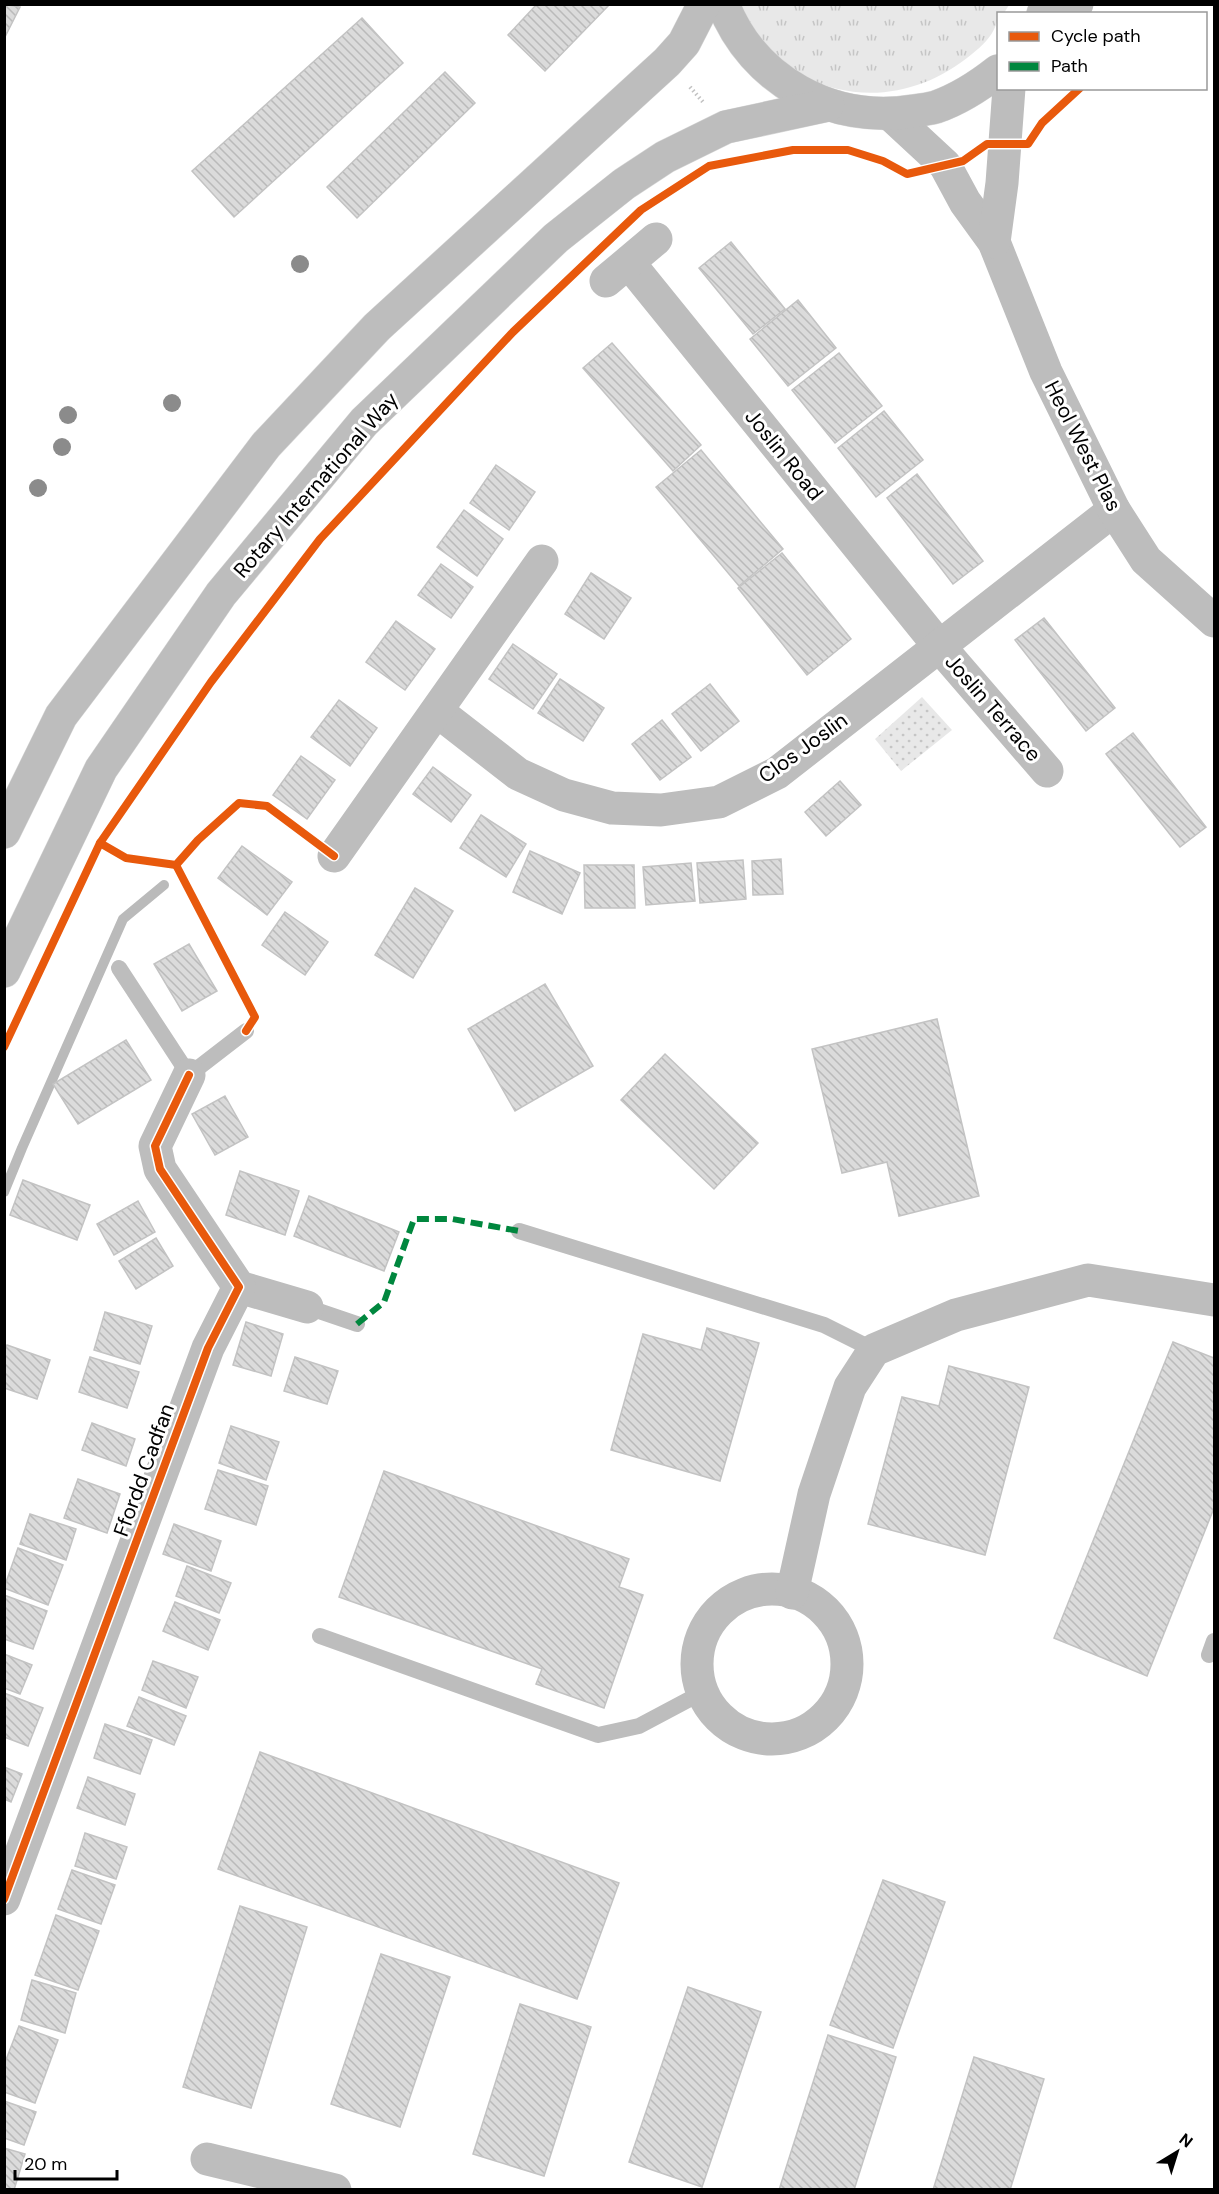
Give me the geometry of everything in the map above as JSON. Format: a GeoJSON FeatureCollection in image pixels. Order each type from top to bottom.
{"type":"FeatureCollection","features":[{"type":"Feature","properties":{"kind":"street"},"geometry":{"type":"LineString","coordinates":[[4,832],[61,716],[266,445],[378,327],[667,62],[684,44],[704,4]]}},
{"type":"Feature","properties":{"kind":"street"},"geometry":{"type":"LineString","coordinates":[[723,4],[730,23],[755,58],[788,86],[828,105],[859,113],[891,115],[935,107],[976,89],[997,73]]}},
{"type":"Feature","properties":{"kind":"street"},"geometry":{"type":"LineString","coordinates":[[1048,12],[1077,4]]}},
{"type":"Feature","properties":{"kind":"street","name":"Heol West Plas"},"geometry":{"type":"LineString","coordinates":[[994,242],[1002,183],[1009,90]]}},
{"type":"Feature","properties":{"kind":"street","name":"Rotary International Way"},"geometry":{"type":"LineString","coordinates":[[4,971],[101,769],[221,594],[364,422],[556,238],[624,184],[665,157],[726,127],[828,105]]}},
{"type":"Feature","properties":{"kind":"street","name":"Heol West Plas"},"geometry":{"type":"LineString","coordinates":[[891,115],[945,165],[965,202],[994,242],[1046,372],[1114,510],[1146,560],[1215,621]]}},
{"type":"Feature","properties":{"kind":"street","name":"Joslin Road"},"geometry":{"type":"LineString","coordinates":[[656,239],[617,272],[939,646]]}},
{"type":"Feature","properties":{"kind":"street"},"geometry":{"type":"LineString","coordinates":[[939,646],[1114,510]]}},
{"type":"Feature","properties":{"kind":"street"},"geometry":{"type":"LineString","coordinates":[[334,856],[542,561]]}},
{"type":"Feature","properties":{"kind":"street","name":"Clos Joslin"},"geometry":{"type":"LineString","coordinates":[[437,711],[518,774],[564,795],[612,808],[661,810],[718,802],[777,773],[939,646]]}},
{"type":"Feature","properties":{"kind":"street","name":"Joslin Terrace"},"geometry":{"type":"LineString","coordinates":[[939,646],[1047,771]]}},
{"type":"Feature","properties":{"kind":"street"},"geometry":{"type":"LineString","coordinates":[[189,1075],[155,1146],[160,1169],[239,1287],[307,1307]]}},
{"type":"Feature","properties":{"kind":"street"},"geometry":{"type":"LineString","coordinates":[[792,1593],[814,1494],[850,1386],[874,1350],[956,1315],[1088,1280],[1215,1300]]}},
{"type":"Feature","properties":{"kind":"street","name":"Ffordd Cadfan"},"geometry":{"type":"LineString","coordinates":[[4,1899],[208,1348],[239,1287]]}},
{"type":"Feature","properties":{"kind":"street"},"geometry":{"type":"LineString","coordinates":[[773,1588],[808,1597],[833,1619],[845,1642],[848,1668],[843,1691],[830,1713],[809,1730],[801,1733],[786,1738],[760,1738],[746,1735],[723,1721],[706,1701],[703,1692],[698,1676],[698,1649],[707,1625],[724,1605],[747,1592],[773,1588]]}},
{"type":"Feature","properties":{"kind":"street"},"geometry":{"type":"LineString","coordinates":[[207,2159],[335,2190]]}},
{"type":"Feature","properties":{"kind":"lane"},"geometry":{"type":"LineString","coordinates":[[119,968],[189,1075],[246,1031]]}},
{"type":"Feature","properties":{"kind":"lane"},"geometry":{"type":"LineString","coordinates":[[519,1231],[824,1325],[874,1350]]}},
{"type":"Feature","properties":{"kind":"lane"},"geometry":{"type":"LineString","coordinates":[[307,1307],[357,1324]]}},
{"type":"Feature","properties":{"kind":"lane"},"geometry":{"type":"LineString","coordinates":[[320,1636],[598,1735],[639,1726],[703,1692]]}},
{"type":"Feature","properties":{"kind":"green space"},"geometry":{"type":"Polygon","coordinates":[[[736,5],[1009,5],[1005,12],[997,12],[996,26],[986,41],[953,68],[912,87],[890,92],[845,91],[823,85],[791,69],[765,44],[736,5]]]}},
{"type":"Feature","properties":{"kind":"green space"},"geometry":{"type":"Polygon","coordinates":[[[922,697],[952,730],[901,771],[875,739],[922,697]]]}},
{"type":"Feature","properties":{"kind":"building"},"geometry":{"type":"Polygon","coordinates":[[[4,4],[20,7],[4,39],[4,4]]]}},
{"type":"Feature","properties":{"kind":"building"},"geometry":{"type":"Polygon","coordinates":[[[537,4],[610,4],[545,71],[508,35],[537,4]]]}},
{"type":"Feature","properties":{"kind":"building"},"geometry":{"type":"Polygon","coordinates":[[[362,18],[403,63],[234,217],[192,171],[362,18]]]}},
{"type":"Feature","properties":{"kind":"building"},"geometry":{"type":"Polygon","coordinates":[[[445,72],[475,103],[357,218],[327,187],[445,72]]]}},
{"type":"Feature","properties":{"kind":"building"},"geometry":{"type":"Polygon","coordinates":[[[731,242],[785,309],[753,334],[699,268],[731,242]]]}},
{"type":"Feature","properties":{"kind":"building"},"geometry":{"type":"Polygon","coordinates":[[[798,300],[836,348],[788,386],[750,339],[798,300]]]}},
{"type":"Feature","properties":{"kind":"building"},"geometry":{"type":"Polygon","coordinates":[[[612,343],[701,445],[673,471],[583,368],[612,343]]]}},
{"type":"Feature","properties":{"kind":"building"},"geometry":{"type":"Polygon","coordinates":[[[839,353],[882,406],[835,443],[792,390],[839,353]]]}},
{"type":"Feature","properties":{"kind":"building"},"geometry":{"type":"Polygon","coordinates":[[[884,411],[923,460],[876,497],[838,448],[884,411]]]}},
{"type":"Feature","properties":{"kind":"building"},"geometry":{"type":"Polygon","coordinates":[[[701,450],[783,549],[739,586],[656,487],[701,450]]]}},
{"type":"Feature","properties":{"kind":"building"},"geometry":{"type":"Polygon","coordinates":[[[496,465],[535,492],[509,530],[470,503],[496,465]]]}},
{"type":"Feature","properties":{"kind":"building"},"geometry":{"type":"Polygon","coordinates":[[[917,474],[983,561],[953,584],[887,498],[917,474]]]}},
{"type":"Feature","properties":{"kind":"building"},"geometry":{"type":"Polygon","coordinates":[[[464,510],[503,539],[477,576],[437,547],[464,510]]]}},
{"type":"Feature","properties":{"kind":"building"},"geometry":{"type":"Polygon","coordinates":[[[782,553],[851,639],[807,675],[738,588],[782,553]]]}},
{"type":"Feature","properties":{"kind":"building"},"geometry":{"type":"Polygon","coordinates":[[[441,564],[473,587],[451,618],[418,595],[441,564]]]}},
{"type":"Feature","properties":{"kind":"building"},"geometry":{"type":"Polygon","coordinates":[[[591,573],[631,598],[604,639],[565,614],[591,573]]]}},
{"type":"Feature","properties":{"kind":"building"},"geometry":{"type":"Polygon","coordinates":[[[1044,618],[1115,708],[1086,731],[1015,640],[1044,618]]]}},
{"type":"Feature","properties":{"kind":"building"},"geometry":{"type":"Polygon","coordinates":[[[396,621],[435,649],[405,690],[366,662],[396,621]]]}},
{"type":"Feature","properties":{"kind":"building"},"geometry":{"type":"Polygon","coordinates":[[[513,644],[557,674],[533,709],[489,679],[513,644]]]}},
{"type":"Feature","properties":{"kind":"building"},"geometry":{"type":"Polygon","coordinates":[[[560,679],[604,708],[583,741],[538,713],[560,679]]]}},
{"type":"Feature","properties":{"kind":"building"},"geometry":{"type":"Polygon","coordinates":[[[710,684],[739,721],[701,751],[672,714],[710,684]]]}},
{"type":"Feature","properties":{"kind":"building"},"geometry":{"type":"Polygon","coordinates":[[[339,700],[377,728],[350,766],[311,737],[339,700]]]}},
{"type":"Feature","properties":{"kind":"building"},"geometry":{"type":"Polygon","coordinates":[[[662,720],[691,757],[660,780],[632,744],[662,720]]]}},
{"type":"Feature","properties":{"kind":"building"},"geometry":{"type":"Polygon","coordinates":[[[1133,733],[1206,827],[1180,847],[1106,754],[1133,733]]]}},
{"type":"Feature","properties":{"kind":"building"},"geometry":{"type":"Polygon","coordinates":[[[301,756],[335,780],[307,819],[273,795],[301,756]]]}},
{"type":"Feature","properties":{"kind":"building"},"geometry":{"type":"Polygon","coordinates":[[[433,767],[471,795],[451,822],[413,794],[433,767]]]}},
{"type":"Feature","properties":{"kind":"building"},"geometry":{"type":"Polygon","coordinates":[[[840,781],[861,805],[826,836],[805,812],[840,781]]]}},
{"type":"Feature","properties":{"kind":"building"},"geometry":{"type":"Polygon","coordinates":[[[481,815],[526,844],[506,877],[460,848],[481,815]]]}},
{"type":"Feature","properties":{"kind":"building"},"geometry":{"type":"Polygon","coordinates":[[[242,846],[292,882],[267,915],[218,878],[242,846]]]}},
{"type":"Feature","properties":{"kind":"building"},"geometry":{"type":"Polygon","coordinates":[[[530,851],[580,873],[562,914],[513,892],[530,851]]]}},
{"type":"Feature","properties":{"kind":"building"},"geometry":{"type":"Polygon","coordinates":[[[781,859],[783,894],[753,895],[752,861],[781,859]]]}},
{"type":"Feature","properties":{"kind":"building"},"geometry":{"type":"Polygon","coordinates":[[[743,860],[746,899],[700,903],[697,863],[743,860]]]}},
{"type":"Feature","properties":{"kind":"building"},"geometry":{"type":"Polygon","coordinates":[[[691,863],[695,901],[646,905],[643,867],[691,863]]]}},
{"type":"Feature","properties":{"kind":"building"},"geometry":{"type":"Polygon","coordinates":[[[584,865],[634,865],[635,908],[585,908],[584,865]]]}},
{"type":"Feature","properties":{"kind":"building"},"geometry":{"type":"Polygon","coordinates":[[[415,888],[453,911],[413,978],[375,955],[415,888]]]}},
{"type":"Feature","properties":{"kind":"building"},"geometry":{"type":"Polygon","coordinates":[[[285,912],[328,942],[305,975],[262,945],[285,912]]]}},
{"type":"Feature","properties":{"kind":"building"},"geometry":{"type":"Polygon","coordinates":[[[189,944],[217,991],[182,1011],[154,964],[189,944]]]}},
{"type":"Feature","properties":{"kind":"building"},"geometry":{"type":"Polygon","coordinates":[[[545,984],[593,1066],[515,1111],[468,1029],[545,984]]]}},
{"type":"Feature","properties":{"kind":"building"},"geometry":{"type":"Polygon","coordinates":[[[937,1019],[979,1196],[899,1216],[887,1162],[842,1173],[812,1049],[937,1019]]]}},
{"type":"Feature","properties":{"kind":"building"},"geometry":{"type":"Polygon","coordinates":[[[126,1040],[151,1080],[78,1124],[53,1084],[126,1040]]]}},
{"type":"Feature","properties":{"kind":"building"},"geometry":{"type":"Polygon","coordinates":[[[665,1054],[758,1143],[714,1189],[621,1100],[665,1054]]]}},
{"type":"Feature","properties":{"kind":"building"},"geometry":{"type":"Polygon","coordinates":[[[225,1096],[248,1137],[215,1155],[192,1114],[225,1096]]]}},
{"type":"Feature","properties":{"kind":"building"},"geometry":{"type":"Polygon","coordinates":[[[240,1171],[299,1191],[285,1235],[226,1215],[240,1171]]]}},
{"type":"Feature","properties":{"kind":"building"},"geometry":{"type":"Polygon","coordinates":[[[23,1180],[90,1205],[77,1240],[10,1215],[23,1180]]]}},
{"type":"Feature","properties":{"kind":"building"},"geometry":{"type":"Polygon","coordinates":[[[309,1196],[399,1232],[384,1271],[294,1236],[309,1196]]]}},
{"type":"Feature","properties":{"kind":"building"},"geometry":{"type":"Polygon","coordinates":[[[138,1201],[155,1232],[114,1255],[97,1224],[138,1201]]]}},
{"type":"Feature","properties":{"kind":"building"},"geometry":{"type":"Polygon","coordinates":[[[156,1238],[173,1266],[136,1289],[119,1261],[156,1238]]]}},
{"type":"Feature","properties":{"kind":"building"},"geometry":{"type":"Polygon","coordinates":[[[105,1312],[152,1326],[140,1364],[94,1350],[105,1312]]]}},
{"type":"Feature","properties":{"kind":"building"},"geometry":{"type":"Polygon","coordinates":[[[246,1322],[283,1334],[271,1376],[233,1365],[246,1322]]]}},
{"type":"Feature","properties":{"kind":"building"},"geometry":{"type":"Polygon","coordinates":[[[707,1328],[759,1343],[720,1481],[611,1450],[643,1334],[701,1350],[707,1328]]]}},
{"type":"Feature","properties":{"kind":"building"},"geometry":{"type":"Polygon","coordinates":[[[1173,1342],[1214,1358],[1214,1508],[1147,1676],[1054,1638],[1173,1342]]]}},
{"type":"Feature","properties":{"kind":"building"},"geometry":{"type":"Polygon","coordinates":[[[7,1345],[50,1360],[37,1399],[4,1388],[4,1352],[7,1345]]]}},
{"type":"Feature","properties":{"kind":"building"},"geometry":{"type":"Polygon","coordinates":[[[90,1357],[139,1372],[127,1408],[79,1392],[90,1357]]]}},
{"type":"Feature","properties":{"kind":"building"},"geometry":{"type":"Polygon","coordinates":[[[295,1357],[338,1371],[327,1404],[284,1391],[295,1357]]]}},
{"type":"Feature","properties":{"kind":"building"},"geometry":{"type":"Polygon","coordinates":[[[949,1366],[1029,1387],[985,1555],[868,1524],[902,1397],[939,1406],[949,1366]]]}},
{"type":"Feature","properties":{"kind":"building"},"geometry":{"type":"Polygon","coordinates":[[[92,1423],[135,1439],[126,1466],[82,1450],[92,1423]]]}},
{"type":"Feature","properties":{"kind":"building"},"geometry":{"type":"Polygon","coordinates":[[[231,1426],[279,1442],[266,1480],[219,1463],[231,1426]]]}},
{"type":"Feature","properties":{"kind":"building"},"geometry":{"type":"Polygon","coordinates":[[[218,1470],[268,1486],[256,1525],[205,1509],[218,1470]]]}},
{"type":"Feature","properties":{"kind":"building"},"geometry":{"type":"Polygon","coordinates":[[[384,1471],[629,1559],[619,1587],[643,1595],[604,1708],[536,1684],[542,1669],[339,1597],[384,1471]]]}},
{"type":"Feature","properties":{"kind":"building"},"geometry":{"type":"Polygon","coordinates":[[[78,1479],[120,1494],[107,1533],[64,1518],[78,1479]]]}},
{"type":"Feature","properties":{"kind":"building"},"geometry":{"type":"Polygon","coordinates":[[[30,1514],[76,1529],[66,1560],[20,1544],[30,1514]]]}},
{"type":"Feature","properties":{"kind":"building"},"geometry":{"type":"Polygon","coordinates":[[[174,1524],[221,1541],[211,1571],[163,1554],[174,1524]]]}},
{"type":"Feature","properties":{"kind":"building"},"geometry":{"type":"Polygon","coordinates":[[[18,1548],[63,1565],[48,1605],[4,1588],[18,1548]]]}},
{"type":"Feature","properties":{"kind":"building"},"geometry":{"type":"Polygon","coordinates":[[[187,1566],[231,1583],[219,1613],[176,1596],[187,1566]]]}},
{"type":"Feature","properties":{"kind":"building"},"geometry":{"type":"Polygon","coordinates":[[[4,1595],[47,1611],[33,1649],[4,1639],[4,1595]]]}},
{"type":"Feature","properties":{"kind":"building"},"geometry":{"type":"Polygon","coordinates":[[[175,1602],[220,1620],[208,1650],[163,1631],[175,1602]]]}},
{"type":"Feature","properties":{"kind":"building"},"geometry":{"type":"Polygon","coordinates":[[[4,1654],[32,1665],[20,1694],[4,1688],[4,1654]]]}},
{"type":"Feature","properties":{"kind":"building"},"geometry":{"type":"Polygon","coordinates":[[[153,1661],[198,1677],[186,1708],[142,1690],[153,1661]]]}},
{"type":"Feature","properties":{"kind":"building"},"geometry":{"type":"Polygon","coordinates":[[[4,1693],[43,1708],[28,1746],[4,1737],[4,1693]]]}},
{"type":"Feature","properties":{"kind":"building"},"geometry":{"type":"Polygon","coordinates":[[[139,1697],[186,1716],[174,1745],[127,1726],[139,1697]]]}},
{"type":"Feature","properties":{"kind":"building"},"geometry":{"type":"Polygon","coordinates":[[[105,1724],[152,1740],[140,1774],[94,1758],[105,1724]]]}},
{"type":"Feature","properties":{"kind":"building"},"geometry":{"type":"Polygon","coordinates":[[[260,1752],[619,1883],[577,1999],[218,1869],[260,1752]]]}},
{"type":"Feature","properties":{"kind":"building"},"geometry":{"type":"Polygon","coordinates":[[[4,1767],[22,1774],[11,1802],[4,1799],[4,1767]]]}},
{"type":"Feature","properties":{"kind":"building"},"geometry":{"type":"Polygon","coordinates":[[[88,1777],[135,1794],[125,1825],[77,1808],[88,1777]]]}},
{"type":"Feature","properties":{"kind":"building"},"geometry":{"type":"Polygon","coordinates":[[[85,1833],[127,1847],[116,1879],[75,1866],[85,1833]]]}},
{"type":"Feature","properties":{"kind":"building"},"geometry":{"type":"Polygon","coordinates":[[[72,1870],[115,1885],[101,1924],[58,1909],[72,1870]]]}},
{"type":"Feature","properties":{"kind":"building"},"geometry":{"type":"Polygon","coordinates":[[[883,1880],[945,1902],[893,2048],[830,2025],[883,1880]]]}},
{"type":"Feature","properties":{"kind":"building"},"geometry":{"type":"Polygon","coordinates":[[[240,1906],[307,1927],[251,2108],[183,2087],[240,1906]]]}},
{"type":"Feature","properties":{"kind":"building"},"geometry":{"type":"Polygon","coordinates":[[[56,1915],[99,1931],[78,1990],[35,1975],[56,1915]]]}},
{"type":"Feature","properties":{"kind":"building"},"geometry":{"type":"Polygon","coordinates":[[[381,1954],[450,1977],[400,2127],[331,2104],[381,1954]]]}},
{"type":"Feature","properties":{"kind":"building"},"geometry":{"type":"Polygon","coordinates":[[[32,1980],[76,1993],[65,2033],[21,2020],[32,1980]]]}},
{"type":"Feature","properties":{"kind":"building"},"geometry":{"type":"Polygon","coordinates":[[[688,1987],[761,2012],[702,2187],[629,2162],[688,1987]]]}},
{"type":"Feature","properties":{"kind":"building"},"geometry":{"type":"Polygon","coordinates":[[[520,2004],[591,2027],[544,2176],[473,2154],[520,2004]]]}},
{"type":"Feature","properties":{"kind":"building"},"geometry":{"type":"Polygon","coordinates":[[[19,2026],[58,2040],[35,2103],[4,2092],[4,2065],[19,2026]]]}},
{"type":"Feature","properties":{"kind":"building"},"geometry":{"type":"Polygon","coordinates":[[[828,2035],[896,2057],[854,2190],[779,2190],[828,2035]]]}},
{"type":"Feature","properties":{"kind":"building"},"geometry":{"type":"Polygon","coordinates":[[[974,2057],[1044,2079],[1010,2190],[933,2190],[974,2057]]]}},
{"type":"Feature","properties":{"kind":"building"},"geometry":{"type":"Polygon","coordinates":[[[4,2101],[36,2112],[24,2145],[4,2138],[4,2101]]]}},
{"type":"Feature","properties":{"kind":"building"},"geometry":{"type":"Polygon","coordinates":[[[4,2148],[25,2154],[14,2190],[4,2189],[4,2148]]]}},
{"type":"Feature","properties":{"kind":"waterway"},"geometry":{"type":"LineString","coordinates":[[4,1192],[123,919],[164,885]]}},
{"type":"Feature","properties":{"kind":"marked path"},"geometry":{"type":"LineString","coordinates":[[357,1324],[384,1302],[414,1219],[452,1219],[519,1231]]}},
{"type":"Feature","properties":{"kind":"cycle path"},"geometry":{"type":"LineString","coordinates":[[4,1047],[100,843],[211,682],[320,539],[513,332],[641,210],[709,166],[793,150],[848,150],[883,161],[907,174],[963,161],[987,144],[1028,144],[1042,123],[1078,90]]}},
{"type":"Feature","properties":{"kind":"cycle path"},"geometry":{"type":"LineString","coordinates":[[100,843],[126,858],[176,865],[198,840],[239,803],[267,806],[334,856]]}},
{"type":"Feature","properties":{"kind":"cycle path"},"geometry":{"type":"LineString","coordinates":[[176,865],[255,1017],[246,1031]]}},
{"type":"Feature","properties":{"kind":"cycle path"},"geometry":{"type":"LineString","coordinates":[[4,1899],[208,1348],[239,1287],[160,1169],[155,1146],[189,1075]]}}]}
